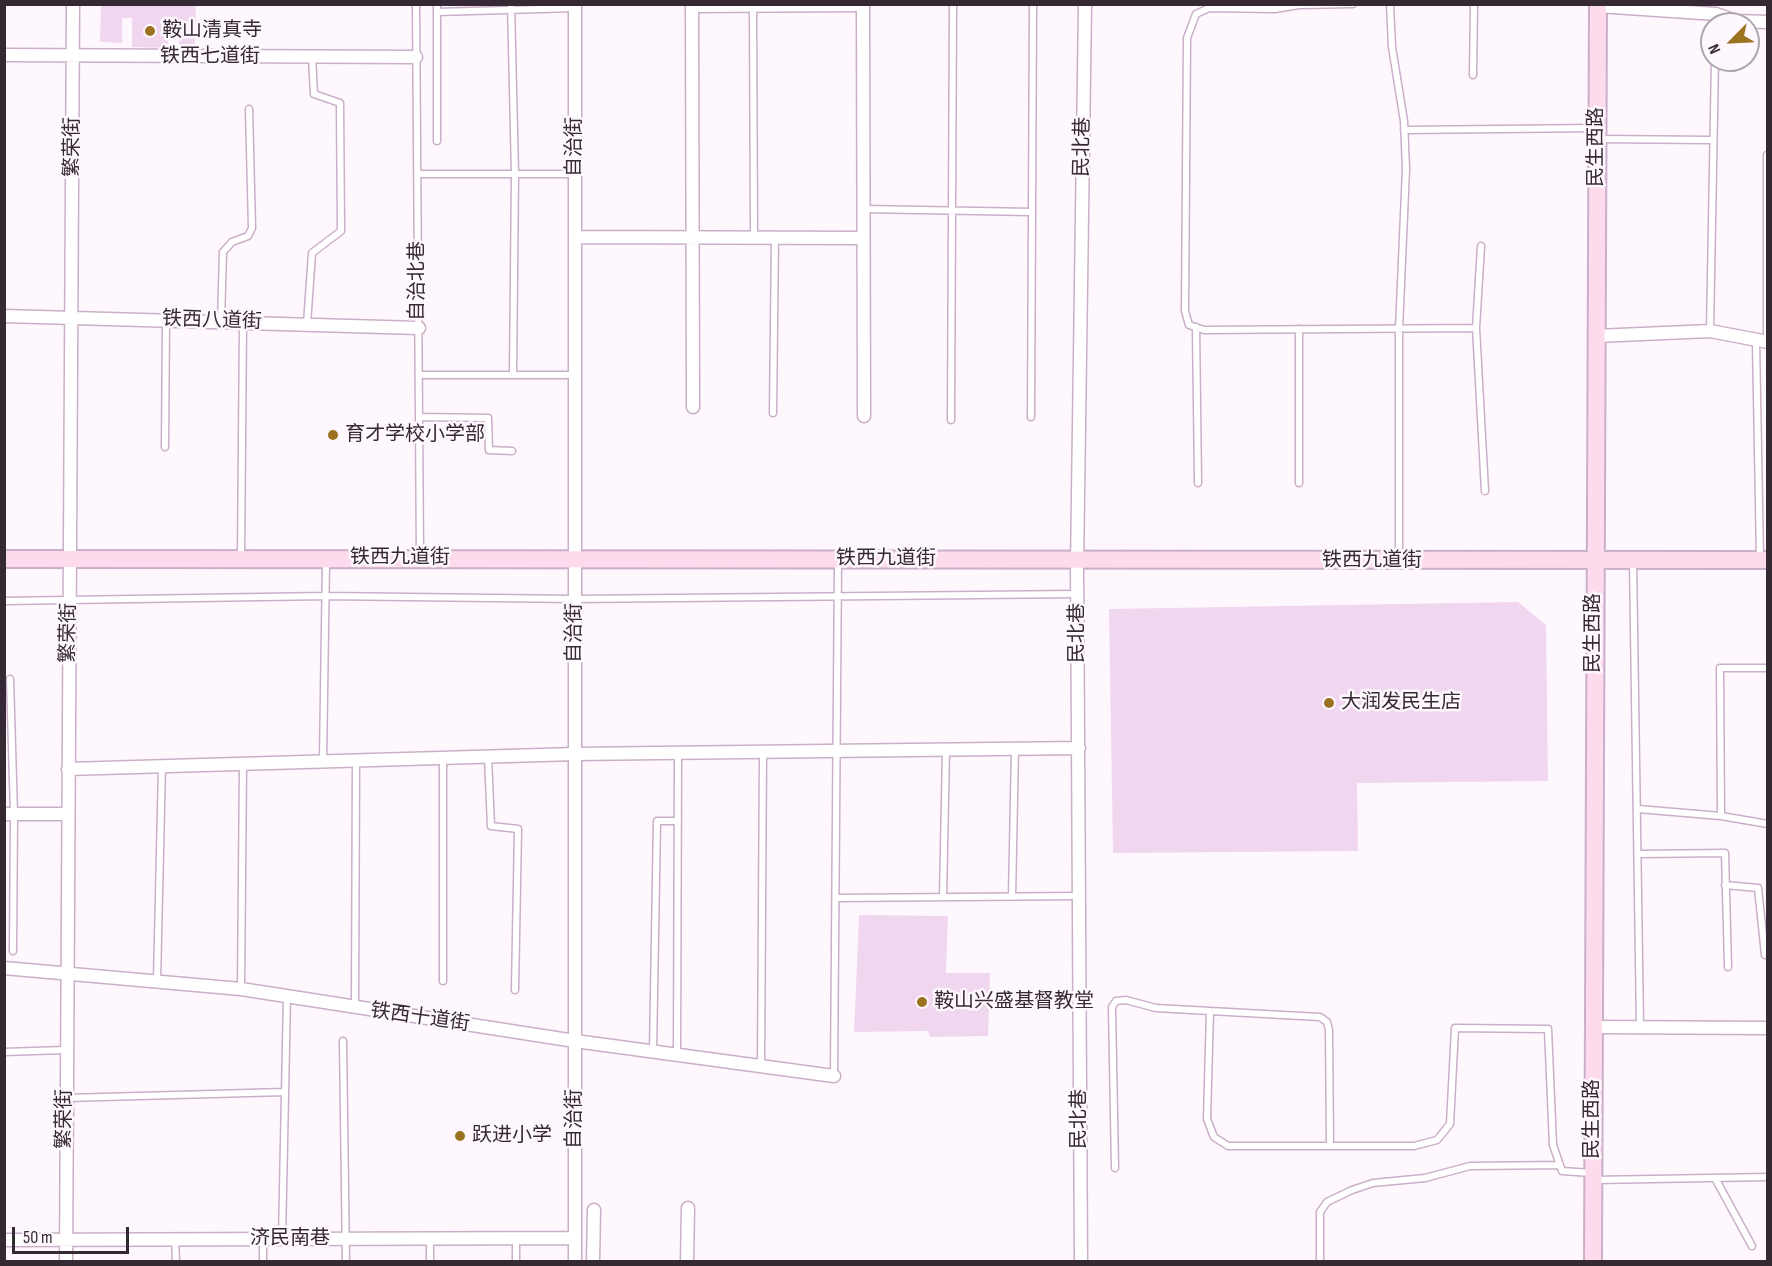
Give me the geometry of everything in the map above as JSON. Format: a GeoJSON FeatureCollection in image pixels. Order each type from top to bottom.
{"type":"FeatureCollection","features":[{"type":"Feature","properties":{"kind":"main road","name":"民生西路"},"geometry":{"type":"LineString","coordinates":[[1593,1262],[1598,5]]}},
{"type":"Feature","properties":{"kind":"main road","name":"铁西九道街"},"geometry":{"type":"LineString","coordinates":[[4,559],[1764,560]]}},
{"type":"Feature","properties":{"kind":"street","name":"繁荣街"},"geometry":{"type":"LineString","coordinates":[[66,1262],[65,1050],[74,4]]}},
{"type":"Feature","properties":{"kind":"street","name":"民北巷"},"geometry":{"type":"LineString","coordinates":[[1081,1262],[1077,560],[1085,4]]}},
{"type":"Feature","properties":{"kind":"street"},"geometry":{"type":"LineString","coordinates":[[1598,5],[1700,17]]}},
{"type":"Feature","properties":{"kind":"street","name":"自治街"},"geometry":{"type":"LineString","coordinates":[[575,6],[575,1262]]}},
{"type":"Feature","properties":{"kind":"street"},"geometry":{"type":"LineString","coordinates":[[863,6],[864,416]]}},
{"type":"Feature","properties":{"kind":"street"},"geometry":{"type":"LineString","coordinates":[[692,7],[693,406]]}},
{"type":"Feature","properties":{"kind":"street","name":"铁西七道街"},"geometry":{"type":"LineString","coordinates":[[4,55],[416,57]]}},
{"type":"Feature","properties":{"kind":"street"},"geometry":{"type":"LineString","coordinates":[[575,237],[862,238]]}},
{"type":"Feature","properties":{"kind":"street","name":"铁西八道街"},"geometry":{"type":"LineString","coordinates":[[4,316],[72,316],[419,328]]}},
{"type":"Feature","properties":{"kind":"street"},"geometry":{"type":"LineString","coordinates":[[1596,336],[1710,331],[1764,342]]}},
{"type":"Feature","properties":{"kind":"street"},"geometry":{"type":"LineString","coordinates":[[68,769],[575,754],[1079,748]]}},
{"type":"Feature","properties":{"kind":"street"},"geometry":{"type":"LineString","coordinates":[[9,814],[67,814]]}},
{"type":"Feature","properties":{"kind":"street","name":"铁西十道街"},"geometry":{"type":"LineString","coordinates":[[4,968],[157,980],[241,990],[575,1041],[834,1076]]}},
{"type":"Feature","properties":{"kind":"street"},"geometry":{"type":"LineString","coordinates":[[1594,1027],[1767,1028]]}},
{"type":"Feature","properties":{"kind":"street"},"geometry":{"type":"LineString","coordinates":[[687,1262],[688,1208]]}},
{"type":"Feature","properties":{"kind":"street"},"geometry":{"type":"LineString","coordinates":[[593,1262],[594,1210]]}},
{"type":"Feature","properties":{"kind":"street","name":"济民南巷"},"geometry":{"type":"LineString","coordinates":[[4,1240],[575,1238]]}},
{"type":"Feature","properties":{"kind":"lane","name":"自治北巷"},"geometry":{"type":"LineString","coordinates":[[416,4],[420,558]]}},
{"type":"Feature","properties":{"kind":"lane"},"geometry":{"type":"LineString","coordinates":[[437,4],[437,141]]}},
{"type":"Feature","properties":{"kind":"lane"},"geometry":{"type":"LineString","coordinates":[[951,420],[953,4]]}},
{"type":"Feature","properties":{"kind":"lane"},"geometry":{"type":"LineString","coordinates":[[1031,417],[1033,4]]}},
{"type":"Feature","properties":{"kind":"lane"},"geometry":{"type":"LineString","coordinates":[[1353,4],[1299,4],[1275,9],[1209,6],[1196,14],[1187,38],[1185,311],[1189,325],[1204,330],[1476,328]]}},
{"type":"Feature","properties":{"kind":"lane"},"geometry":{"type":"LineString","coordinates":[[1390,4],[1392,47],[1404,129],[1406,169],[1399,329],[1398,561]]}},
{"type":"Feature","properties":{"kind":"lane"},"geometry":{"type":"LineString","coordinates":[[1473,75],[1474,4]]}},
{"type":"Feature","properties":{"kind":"lane"},"geometry":{"type":"LineString","coordinates":[[437,12],[575,6]]}},
{"type":"Feature","properties":{"kind":"lane"},"geometry":{"type":"LineString","coordinates":[[692,7],[753,9],[772,6],[863,6]]}},
{"type":"Feature","properties":{"kind":"lane"},"geometry":{"type":"LineString","coordinates":[[511,7],[515,174],[513,375]]}},
{"type":"Feature","properties":{"kind":"lane"},"geometry":{"type":"LineString","coordinates":[[753,9],[754,237]]}},
{"type":"Feature","properties":{"kind":"lane"},"geometry":{"type":"LineString","coordinates":[[307,324],[312,254],[341,231],[340,103],[314,94],[312,57]]}},
{"type":"Feature","properties":{"kind":"lane"},"geometry":{"type":"LineString","coordinates":[[1710,331],[1715,72]]}},
{"type":"Feature","properties":{"kind":"lane"},"geometry":{"type":"LineString","coordinates":[[221,321],[224,252],[232,242],[248,236],[252,228],[249,109]]}},
{"type":"Feature","properties":{"kind":"lane"},"geometry":{"type":"LineString","coordinates":[[1404,129],[1597,134],[1713,140]]}},
{"type":"Feature","properties":{"kind":"lane"},"geometry":{"type":"LineString","coordinates":[[1764,560],[1767,155]]}},
{"type":"Feature","properties":{"kind":"lane"},"geometry":{"type":"LineString","coordinates":[[418,174],[575,174]]}},
{"type":"Feature","properties":{"kind":"lane"},"geometry":{"type":"LineString","coordinates":[[862,209],[1032,212]]}},
{"type":"Feature","properties":{"kind":"lane"},"geometry":{"type":"LineString","coordinates":[[773,413],[775,237]]}},
{"type":"Feature","properties":{"kind":"lane"},"geometry":{"type":"LineString","coordinates":[[1480,246],[1476,328],[1485,491]]}},
{"type":"Feature","properties":{"kind":"lane"},"geometry":{"type":"LineString","coordinates":[[165,320],[165,447]]}},
{"type":"Feature","properties":{"kind":"lane"},"geometry":{"type":"LineString","coordinates":[[241,559],[243,322]]}},
{"type":"Feature","properties":{"kind":"lane"},"geometry":{"type":"LineString","coordinates":[[1196,327],[1198,483]]}},
{"type":"Feature","properties":{"kind":"lane"},"geometry":{"type":"LineString","coordinates":[[1299,330],[1299,483]]}},
{"type":"Feature","properties":{"kind":"lane"},"geometry":{"type":"LineString","coordinates":[[419,375],[575,375]]}},
{"type":"Feature","properties":{"kind":"lane"},"geometry":{"type":"LineString","coordinates":[[419,417],[488,418],[489,450],[512,451]]}},
{"type":"Feature","properties":{"kind":"lane"},"geometry":{"type":"LineString","coordinates":[[323,761],[326,559]]}},
{"type":"Feature","properties":{"kind":"lane"},"geometry":{"type":"LineString","coordinates":[[834,1076],[838,559]]}},
{"type":"Feature","properties":{"kind":"lane"},"geometry":{"type":"LineString","coordinates":[[1633,561],[1640,1027]]}},
{"type":"Feature","properties":{"kind":"lane"},"geometry":{"type":"LineString","coordinates":[[4,601],[325,596],[575,599],[1078,594]]}},
{"type":"Feature","properties":{"kind":"lane"},"geometry":{"type":"LineString","coordinates":[[1721,816],[1720,668],[1767,668]]}},
{"type":"Feature","properties":{"kind":"lane"},"geometry":{"type":"LineString","coordinates":[[10,679],[9,814],[13,951]]}},
{"type":"Feature","properties":{"kind":"lane"},"geometry":{"type":"LineString","coordinates":[[1012,897],[1015,749]]}},
{"type":"Feature","properties":{"kind":"lane"},"geometry":{"type":"LineString","coordinates":[[943,897],[946,750]]}},
{"type":"Feature","properties":{"kind":"lane"},"geometry":{"type":"LineString","coordinates":[[761,1066],[763,752]]}},
{"type":"Feature","properties":{"kind":"lane"},"geometry":{"type":"LineString","coordinates":[[676,1054],[678,753]]}},
{"type":"Feature","properties":{"kind":"lane"},"geometry":{"type":"LineString","coordinates":[[488,756],[491,826],[518,829],[515,990]]}},
{"type":"Feature","properties":{"kind":"lane"},"geometry":{"type":"LineString","coordinates":[[443,758],[443,981]]}},
{"type":"Feature","properties":{"kind":"lane"},"geometry":{"type":"LineString","coordinates":[[354,1008],[356,760]]}},
{"type":"Feature","properties":{"kind":"lane"},"geometry":{"type":"LineString","coordinates":[[241,990],[243,764]]}},
{"type":"Feature","properties":{"kind":"lane"},"geometry":{"type":"LineString","coordinates":[[157,980],[162,766]]}},
{"type":"Feature","properties":{"kind":"lane"},"geometry":{"type":"LineString","coordinates":[[1638,809],[1721,816],[1767,824]]}},
{"type":"Feature","properties":{"kind":"lane"},"geometry":{"type":"LineString","coordinates":[[653,1051],[657,820],[678,821]]}},
{"type":"Feature","properties":{"kind":"lane"},"geometry":{"type":"LineString","coordinates":[[1639,854],[1725,853],[1728,967]]}},
{"type":"Feature","properties":{"kind":"lane"},"geometry":{"type":"LineString","coordinates":[[1725,885],[1758,888],[1765,955]]}},
{"type":"Feature","properties":{"kind":"lane"},"geometry":{"type":"LineString","coordinates":[[836,898],[1079,896]]}},
{"type":"Feature","properties":{"kind":"lane"},"geometry":{"type":"LineString","coordinates":[[282,1239],[287,996]]}},
{"type":"Feature","properties":{"kind":"lane"},"geometry":{"type":"LineString","coordinates":[[1115,1168],[1112,1007],[1116,1001],[1126,1000],[1156,1008],[1320,1017],[1326,1022],[1329,1030],[1330,1146]]}},
{"type":"Feature","properties":{"kind":"lane"},"geometry":{"type":"LineString","coordinates":[[1210,1011],[1207,1119],[1214,1137],[1228,1146],[1414,1146],[1437,1140],[1450,1124],[1455,1028],[1548,1029],[1553,1145],[1562,1171],[1593,1177],[1767,1177]]}},
{"type":"Feature","properties":{"kind":"lane"},"geometry":{"type":"LineString","coordinates":[[343,1041],[346,1262]]}},
{"type":"Feature","properties":{"kind":"lane"},"geometry":{"type":"LineString","coordinates":[[4,1052],[65,1050]]}},
{"type":"Feature","properties":{"kind":"lane"},"geometry":{"type":"LineString","coordinates":[[65,1098],[285,1092]]}},
{"type":"Feature","properties":{"kind":"lane"},"geometry":{"type":"LineString","coordinates":[[1320,1262],[1320,1212],[1327,1202],[1352,1190],[1373,1184],[1425,1178],[1470,1166],[1560,1165]]}},
{"type":"Feature","properties":{"kind":"lane"},"geometry":{"type":"LineString","coordinates":[[1715,1178],[1752,1246]]}},
{"type":"Feature","properties":{"kind":"lane"},"geometry":{"type":"LineString","coordinates":[[516,1238],[516,1262]]}},
{"type":"Feature","properties":{"kind":"lane"},"geometry":{"type":"LineString","coordinates":[[176,1239],[176,1262]]}},
{"type":"Feature","properties":{"kind":"lane"},"geometry":{"type":"LineString","coordinates":[[263,1239],[263,1262]]}},
{"type":"Feature","properties":{"kind":"lane"},"geometry":{"type":"LineString","coordinates":[[430,1239],[430,1262]]}},
{"type":"Feature","properties":{"kind":"building","name":"鞍山清真寺"},"geometry":{"type":"Polygon","coordinates":[[[101,4],[196,4],[195,46],[179,45],[179,19],[169,19],[168,48],[132,47],[132,18],[122,18],[122,43],[100,42],[101,4]]]}},
{"type":"Feature","properties":{"kind":"building","name":"大润发民生店"},"geometry":{"type":"Polygon","coordinates":[[[1518,602],[1546,625],[1548,781],[1357,783],[1358,851],[1113,853],[1109,609],[1518,602]]]}},
{"type":"Feature","properties":{"kind":"building","name":"鞍山兴盛基督教堂"},"geometry":{"type":"Polygon","coordinates":[[[859,915],[948,916],[946,973],[990,973],[988,1036],[930,1037],[928,1031],[854,1032],[859,915]]]}},
{"type":"Feature","properties":{"kind":"place","name":"鞍山清真寺"},"geometry":{"type":"Point","coordinates":[150,31]}},
{"type":"Feature","properties":{"kind":"place","name":"育才学校小学部"},"geometry":{"type":"Point","coordinates":[333,435]}},
{"type":"Feature","properties":{"kind":"place","name":"大润发民生店"},"geometry":{"type":"Point","coordinates":[1329,703]}},
{"type":"Feature","properties":{"kind":"place","name":"鞍山兴盛基督教堂"},"geometry":{"type":"Point","coordinates":[922,1002]}},
{"type":"Feature","properties":{"kind":"place","name":"跃进小学"},"geometry":{"type":"Point","coordinates":[460,1136]}}]}
